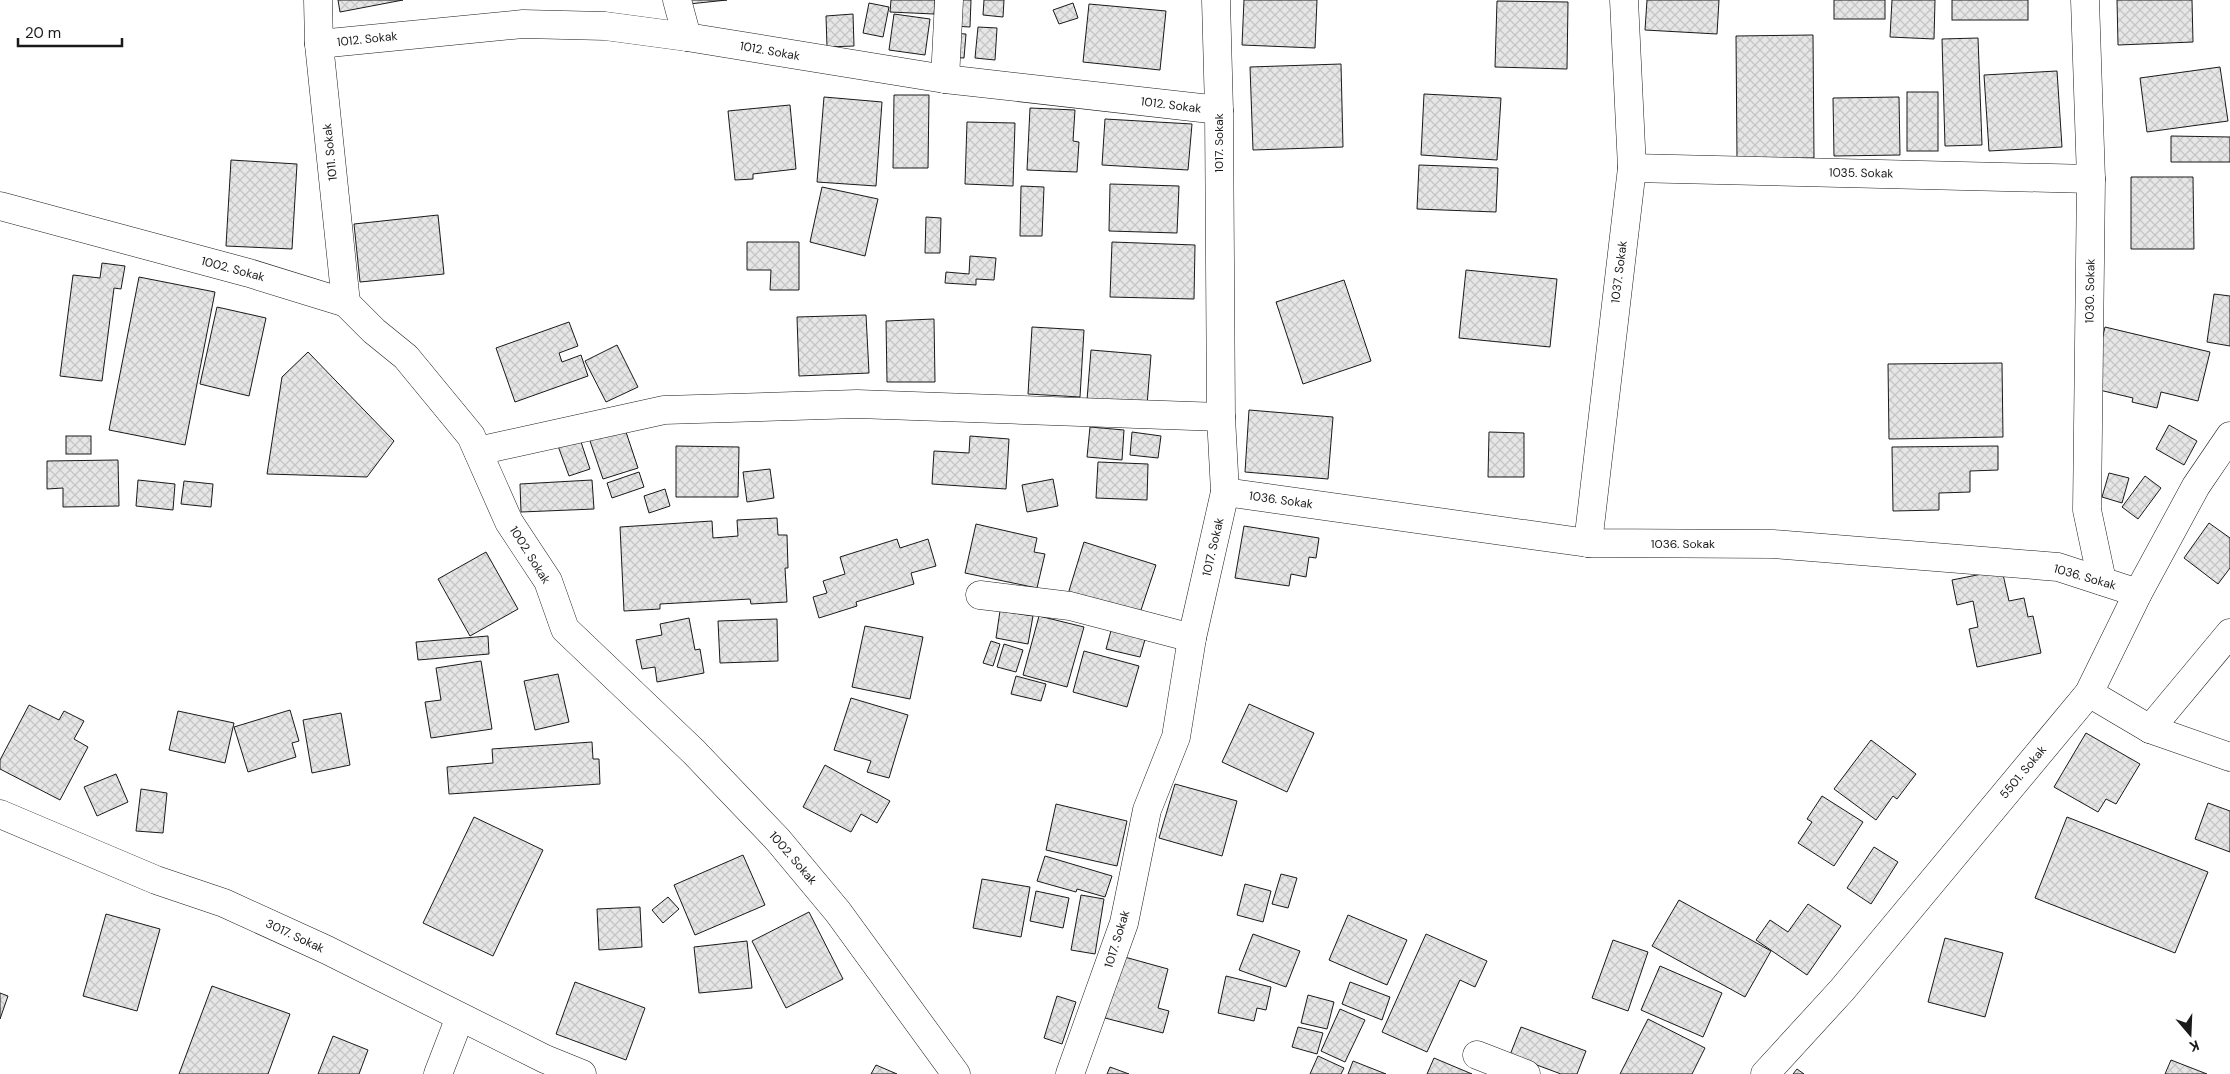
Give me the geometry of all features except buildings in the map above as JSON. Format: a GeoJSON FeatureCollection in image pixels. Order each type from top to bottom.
{"type":"FeatureCollection","features":[{"type":"Feature","properties":{"kind":"street","name":"1011. Sokak"},"geometry":{"type":"LineString","coordinates":[[318,0],[319,44],[346,303]]}},
{"type":"Feature","properties":{"kind":"street"},"geometry":{"type":"LineString","coordinates":[[677,0],[687,37]]}},
{"type":"Feature","properties":{"kind":"street"},"geometry":{"type":"LineString","coordinates":[[945,79],[949,0]]}},
{"type":"Feature","properties":{"kind":"street","name":"1017. Sokak"},"geometry":{"type":"LineString","coordinates":[[1070,1074],[1124,923],[1147,810],[1176,737],[1192,638],[1225,492],[1221,418],[1219,110],[1216,0]]}},
{"type":"Feature","properties":{"kind":"street","name":"1037. Sokak"},"geometry":{"type":"LineString","coordinates":[[1588,543],[1632,168],[1624,0]]}},
{"type":"Feature","properties":{"kind":"street","name":"1030. Sokak"},"geometry":{"type":"LineString","coordinates":[[2085,0],[2091,179],[2087,510],[2102,581]]}},
{"type":"Feature","properties":{"kind":"street","name":"1012. Sokak"},"geometry":{"type":"LineString","coordinates":[[319,44],[523,24],[605,26],[687,37],[945,79],[1219,110]]}},
{"type":"Feature","properties":{"kind":"street","name":"1035. Sokak"},"geometry":{"type":"LineString","coordinates":[[1632,168],[2091,179]]}},
{"type":"Feature","properties":{"kind":"street","name":"1002. Sokak"},"geometry":{"type":"LineString","coordinates":[[0,206],[249,273],[346,303],[374,331],[406,357],[471,436],[509,522],[548,581],[566,629],[694,752],[778,840],[838,912],[956,1074]]}},
{"type":"Feature","properties":{"kind":"street"},"geometry":{"type":"LineString","coordinates":[[478,451],[664,410],[857,404],[1221,418]]}},
{"type":"Feature","properties":{"kind":"street","name":"5501. Sokak"},"geometry":{"type":"LineString","coordinates":[[1765,1074],[1842,990],[2089,693],[2138,593],[2196,486],[2230,436]]}},
{"type":"Feature","properties":{"kind":"street","name":"1036. Sokak"},"geometry":{"type":"LineString","coordinates":[[1225,492],[1588,543],[1773,544],[2058,568],[2138,593]]}},
{"type":"Feature","properties":{"kind":"street"},"geometry":{"type":"LineString","coordinates":[[980,595],[1070,606],[1192,638]]}},
{"type":"Feature","properties":{"kind":"street"},"geometry":{"type":"LineString","coordinates":[[2150,729],[2230,633]]}},
{"type":"Feature","properties":{"kind":"street"},"geometry":{"type":"LineString","coordinates":[[2089,693],[2150,729],[2230,757]]}},
{"type":"Feature","properties":{"kind":"street","name":"3017. Sokak"},"geometry":{"type":"LineString","coordinates":[[0,814],[156,880],[224,903],[327,950],[460,1017],[582,1074]]}},
{"type":"Feature","properties":{"kind":"street"},"geometry":{"type":"LineString","coordinates":[[438,1074],[460,1017]]}},
{"type":"Feature","properties":{"kind":"street"},"geometry":{"type":"LineString","coordinates":[[1477,1056],[1526,1074]]}}]}
